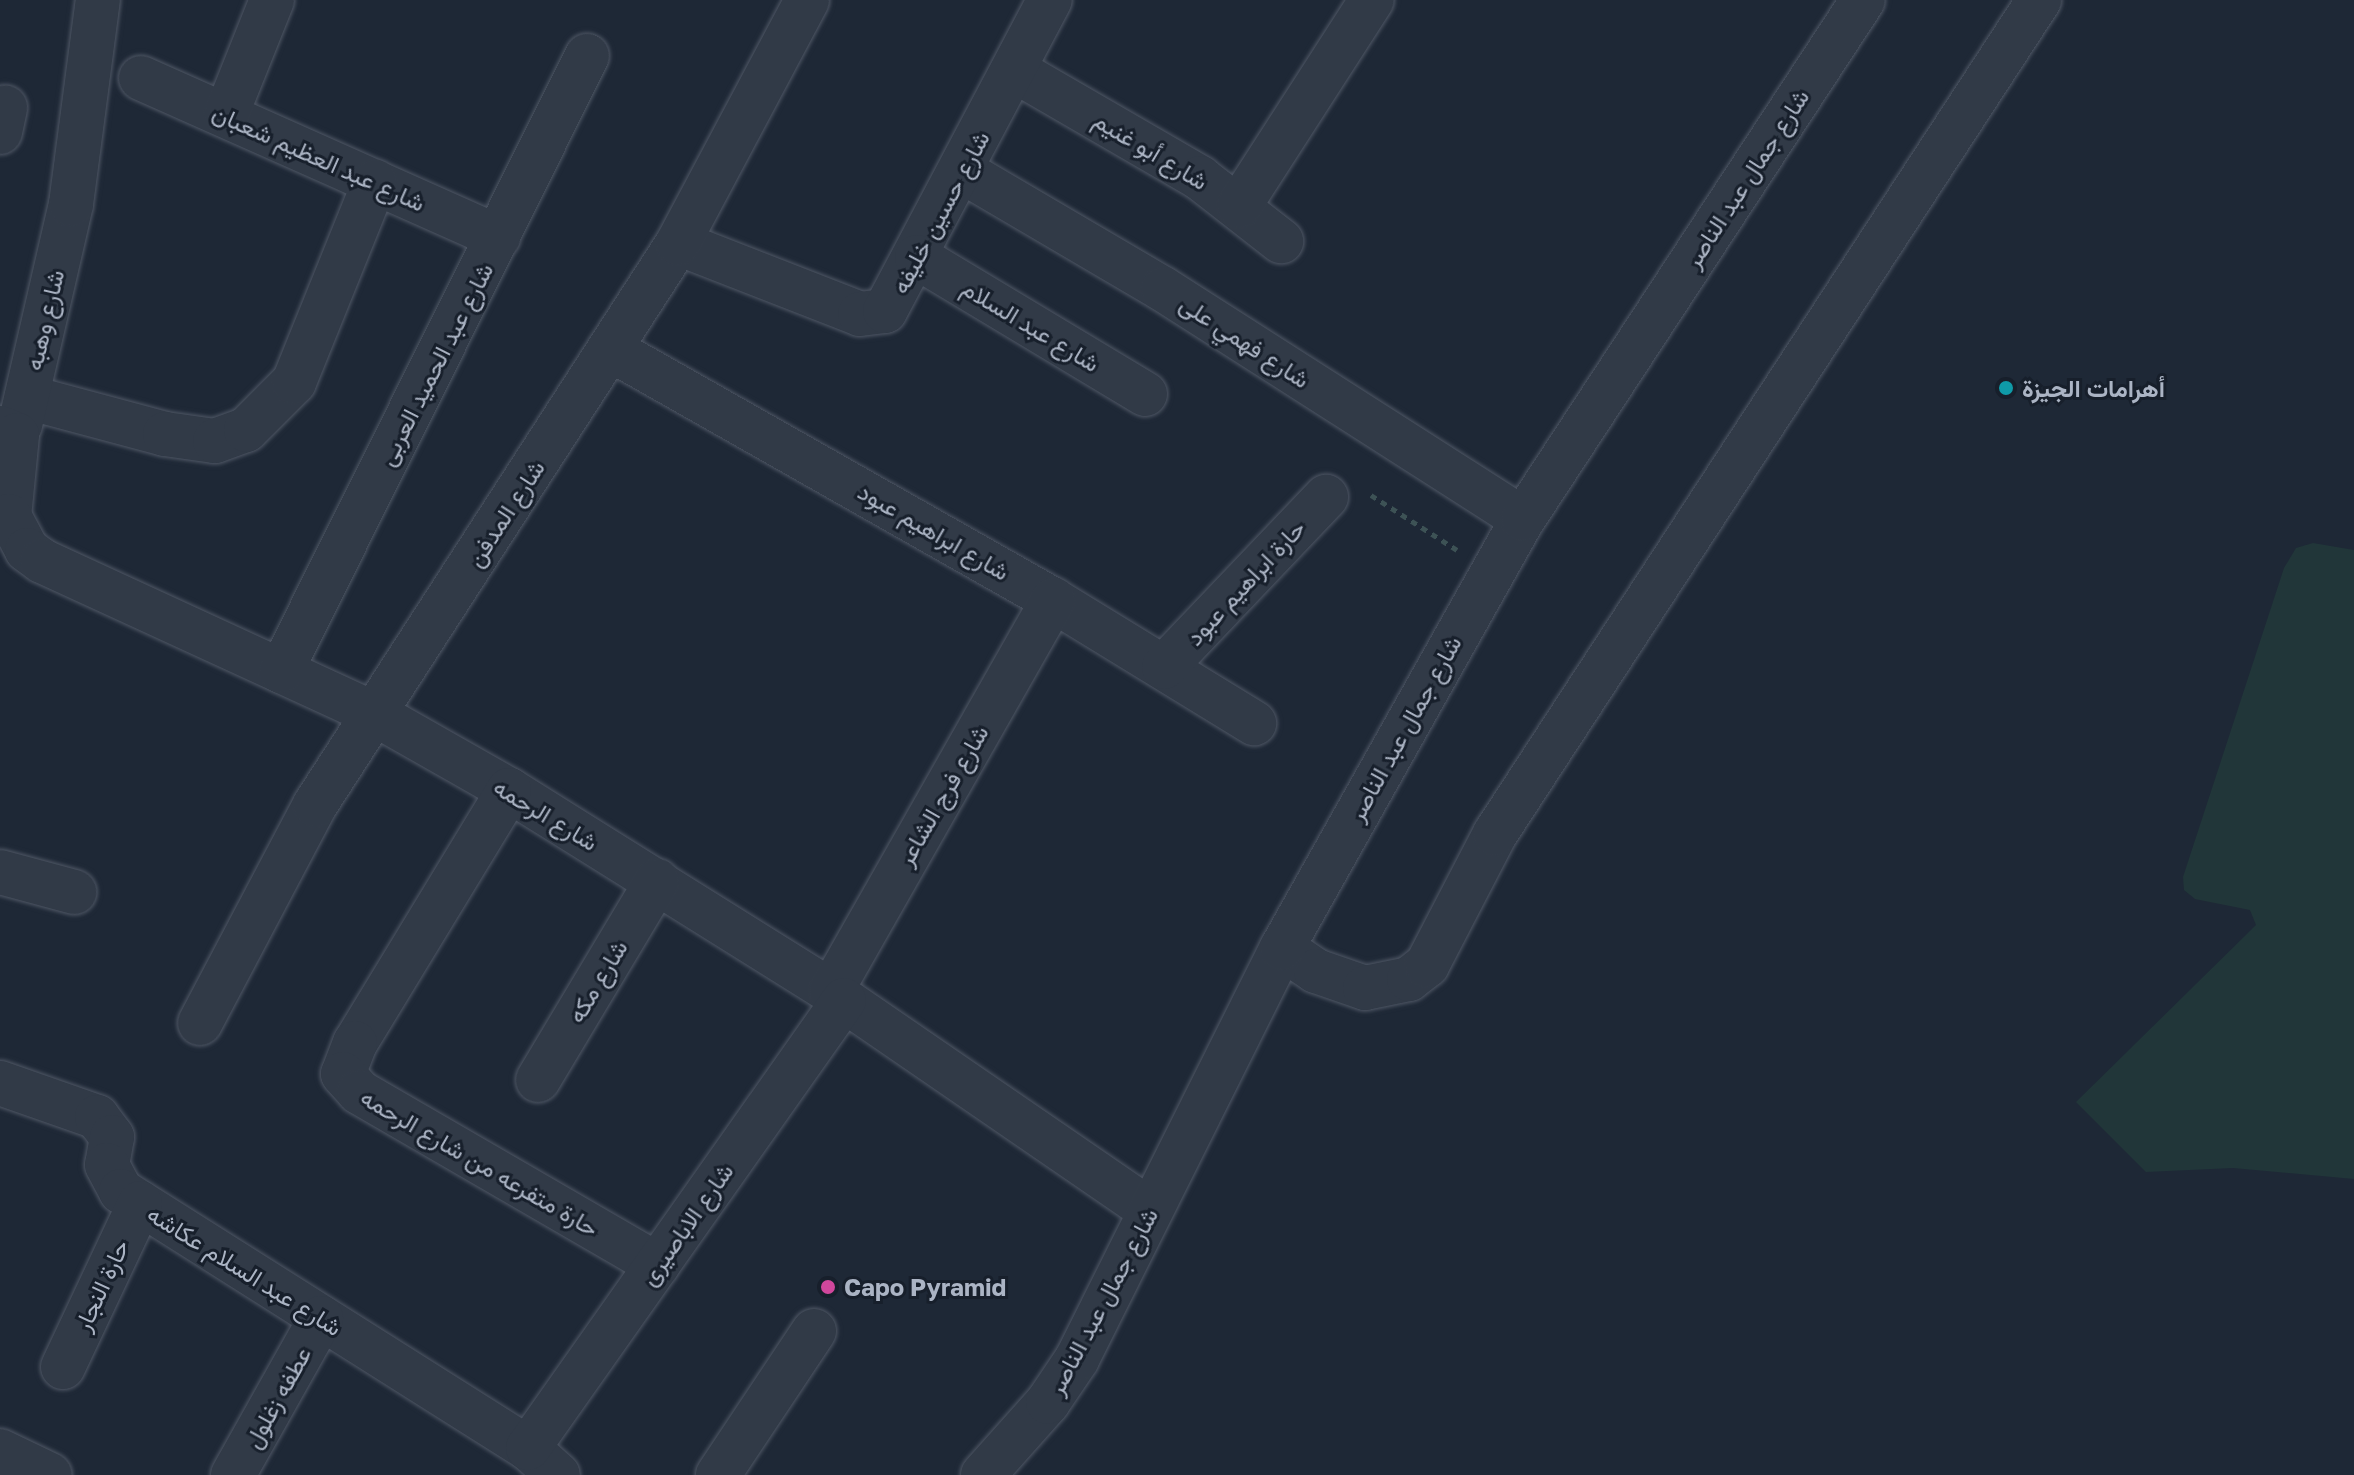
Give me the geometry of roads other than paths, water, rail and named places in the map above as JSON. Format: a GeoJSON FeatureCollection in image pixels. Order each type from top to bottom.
{"type":"FeatureCollection","features":[{"type":"Feature","properties":{"kind":"street","name":"شارع وهبه"},"geometry":{"type":"LineString","coordinates":[[15,420],[71,204],[98,0]]}},
{"type":"Feature","properties":{"kind":"street"},"geometry":{"type":"LineString","coordinates":[[226,115],[272,0]]}},
{"type":"Feature","properties":{"kind":"street","name":"شارع المدفن"},"geometry":{"type":"LineString","coordinates":[[200,1023],[297,835],[678,243],[807,0]]}},
{"type":"Feature","properties":{"kind":"street","name":"شارع حسين خليفه"},"geometry":{"type":"LineString","coordinates":[[678,243],[869,316],[891,305],[1050,0]]}},
{"type":"Feature","properties":{"kind":"street"},"geometry":{"type":"LineString","coordinates":[[1239,206],[1372,0]]}},
{"type":"Feature","properties":{"kind":"street","name":"شارع جمال عبد الناصر"},"geometry":{"type":"LineString","coordinates":[[983,1475],[1048,1402],[1077,1359],[1282,948],[1491,572],[1863,0]]}},
{"type":"Feature","properties":{"kind":"street"},"geometry":{"type":"LineString","coordinates":[[1282,948],[1316,971],[1365,988],[1409,979],[1427,965],[1495,834],[2039,0]]}},
{"type":"Feature","properties":{"kind":"street","name":"شارع عبد الحميد العربى"},"geometry":{"type":"LineString","coordinates":[[281,671],[587,56]]}},
{"type":"Feature","properties":{"kind":"street","name":"شارع أبو غنيم"},"geometry":{"type":"LineString","coordinates":[[1014,70],[1239,206],[1281,241]]}},
{"type":"Feature","properties":{"kind":"street","name":"شارع عبد العظيم شعبان"},"geometry":{"type":"LineString","coordinates":[[141,78],[498,237]]}},
{"type":"Feature","properties":{"kind":"street","name":"شارع فهمي على"},"geometry":{"type":"LineString","coordinates":[[962,171],[1163,289],[1523,519]]}},
{"type":"Feature","properties":{"kind":"street"},"geometry":{"type":"LineString","coordinates":[[15,420],[215,441],[246,430],[294,382],[375,182]]}},
{"type":"Feature","properties":{"kind":"street","name":"شارع عبد السلام"},"geometry":{"type":"LineString","coordinates":[[917,257],[1145,394]]}},
{"type":"Feature","properties":{"kind":"street","name":"شارع ابراهيم عبود"},"geometry":{"type":"LineString","coordinates":[[610,349],[901,492],[1053,600],[1254,723]]}},
{"type":"Feature","properties":{"kind":"street","name":"شارع الرحمه"},"geometry":{"type":"LineString","coordinates":[[15,420],[9,516],[27,550],[375,714],[509,790],[838,995],[1150,1210]]}},
{"type":"Feature","properties":{"kind":"street","name":"حارة ابراهيم عبود"},"geometry":{"type":"LineString","coordinates":[[1164,667],[1326,497]]}},
{"type":"Feature","properties":{"kind":"street","name":"شارع فرج الشاعر"},"geometry":{"type":"LineString","coordinates":[[838,995],[1053,600]]}},
{"type":"Feature","properties":{"kind":"street","name":"حارة متفرعه من شارع الرحمه"},"geometry":{"type":"LineString","coordinates":[[509,790],[355,1043],[343,1074],[359,1092],[657,1265]]}},
{"type":"Feature","properties":{"kind":"street"},"geometry":{"type":"LineString","coordinates":[[0,872],[74,892]]}},
{"type":"Feature","properties":{"kind":"street","name":"شارع مكه"},"geometry":{"type":"LineString","coordinates":[[538,1080],[657,881]]}},
{"type":"Feature","properties":{"kind":"street","name":"شارع الاباصيرى"},"geometry":{"type":"LineString","coordinates":[[543,1462],[657,1265],[838,995]]}},
{"type":"Feature","properties":{"kind":"street","name":"شارع عبد السلام عكاشه"},"geometry":{"type":"LineString","coordinates":[[0,1083],[104,1122],[112,1137],[109,1175],[140,1203],[543,1462]]}},
{"type":"Feature","properties":{"kind":"street","name":"حارة النجار"},"geometry":{"type":"LineString","coordinates":[[63,1367],[140,1203]]}},
{"type":"Feature","properties":{"kind":"street","name":"عطفه زغلول"},"geometry":{"type":"LineString","coordinates":[[233,1475],[321,1318]]}},
{"type":"Feature","properties":{"kind":"street"},"geometry":{"type":"LineString","coordinates":[[718,1475],[814,1331]]}},
{"type":"Feature","properties":{"kind":"street"},"geometry":{"type":"LineString","coordinates":[[0,1451],[50,1475]]}},
{"type":"Feature","properties":{"kind":"place","name":"أهرامات الجيزة"},"geometry":{"type":"Point","coordinates":[2006,388]}},
{"type":"Feature","properties":{"kind":"place","name":"Capo Pyramid"},"geometry":{"type":"Point","coordinates":[828,1287]}}]}
